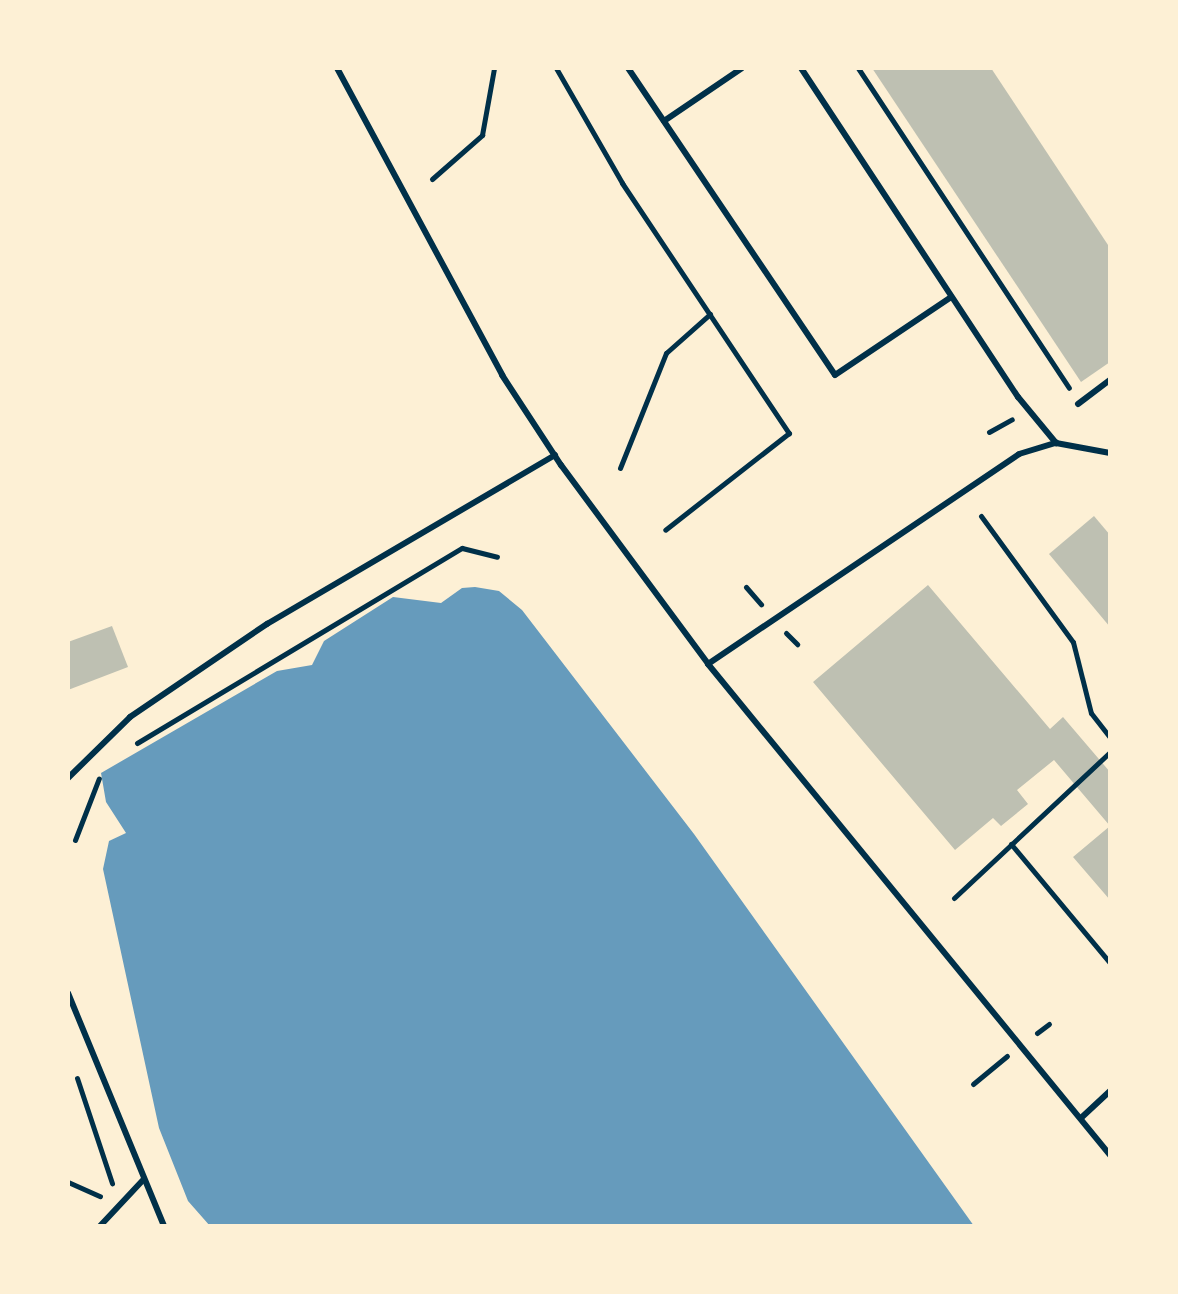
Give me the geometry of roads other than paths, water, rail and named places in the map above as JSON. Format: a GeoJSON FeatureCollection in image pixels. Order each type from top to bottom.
{"type":"FeatureCollection","features":[{"type":"Feature","properties":{"kind":"lane"},"geometry":{"type":"LineString","coordinates":[[337,68],[502,375],[555,455],[708,664],[1110,1155]]}},
{"type":"Feature","properties":{"kind":"lane"},"geometry":{"type":"LineString","coordinates":[[628,68],[835,375],[951,297]]}},
{"type":"Feature","properties":{"kind":"lane"},"geometry":{"type":"LineString","coordinates":[[664,121],[742,68]]}},
{"type":"Feature","properties":{"kind":"lane"},"geometry":{"type":"LineString","coordinates":[[801,68],[951,297],[1056,443]]}},
{"type":"Feature","properties":{"kind":"lane"},"geometry":{"type":"LineString","coordinates":[[1078,404],[1110,380]]}},
{"type":"Feature","properties":{"kind":"lane"},"geometry":{"type":"LineString","coordinates":[[708,664],[1019,454],[1056,443],[1109,455]]}},
{"type":"Feature","properties":{"kind":"lane"},"geometry":{"type":"LineString","coordinates":[[68,778],[130,717],[267,624],[555,455]]}},
{"type":"Feature","properties":{"kind":"lane"},"geometry":{"type":"LineString","coordinates":[[68,993],[164,1226]]}},
{"type":"Feature","properties":{"kind":"lane"},"geometry":{"type":"LineString","coordinates":[[1081,1118],[1110,1091]]}},
{"type":"Feature","properties":{"kind":"lane"},"geometry":{"type":"LineString","coordinates":[[100,1226],[143,1180]]}},
{"type":"Feature","properties":{"kind":"water"},"geometry":{"type":"Polygon","coordinates":[[[462,588],[499,591],[522,610],[694,834],[974,1226],[210,1226],[188,1201],[159,1128],[103,869],[109,841],[126,833],[106,802],[101,773],[277,671],[312,665],[324,641],[393,597],[441,603],[462,588]]]}}]}
